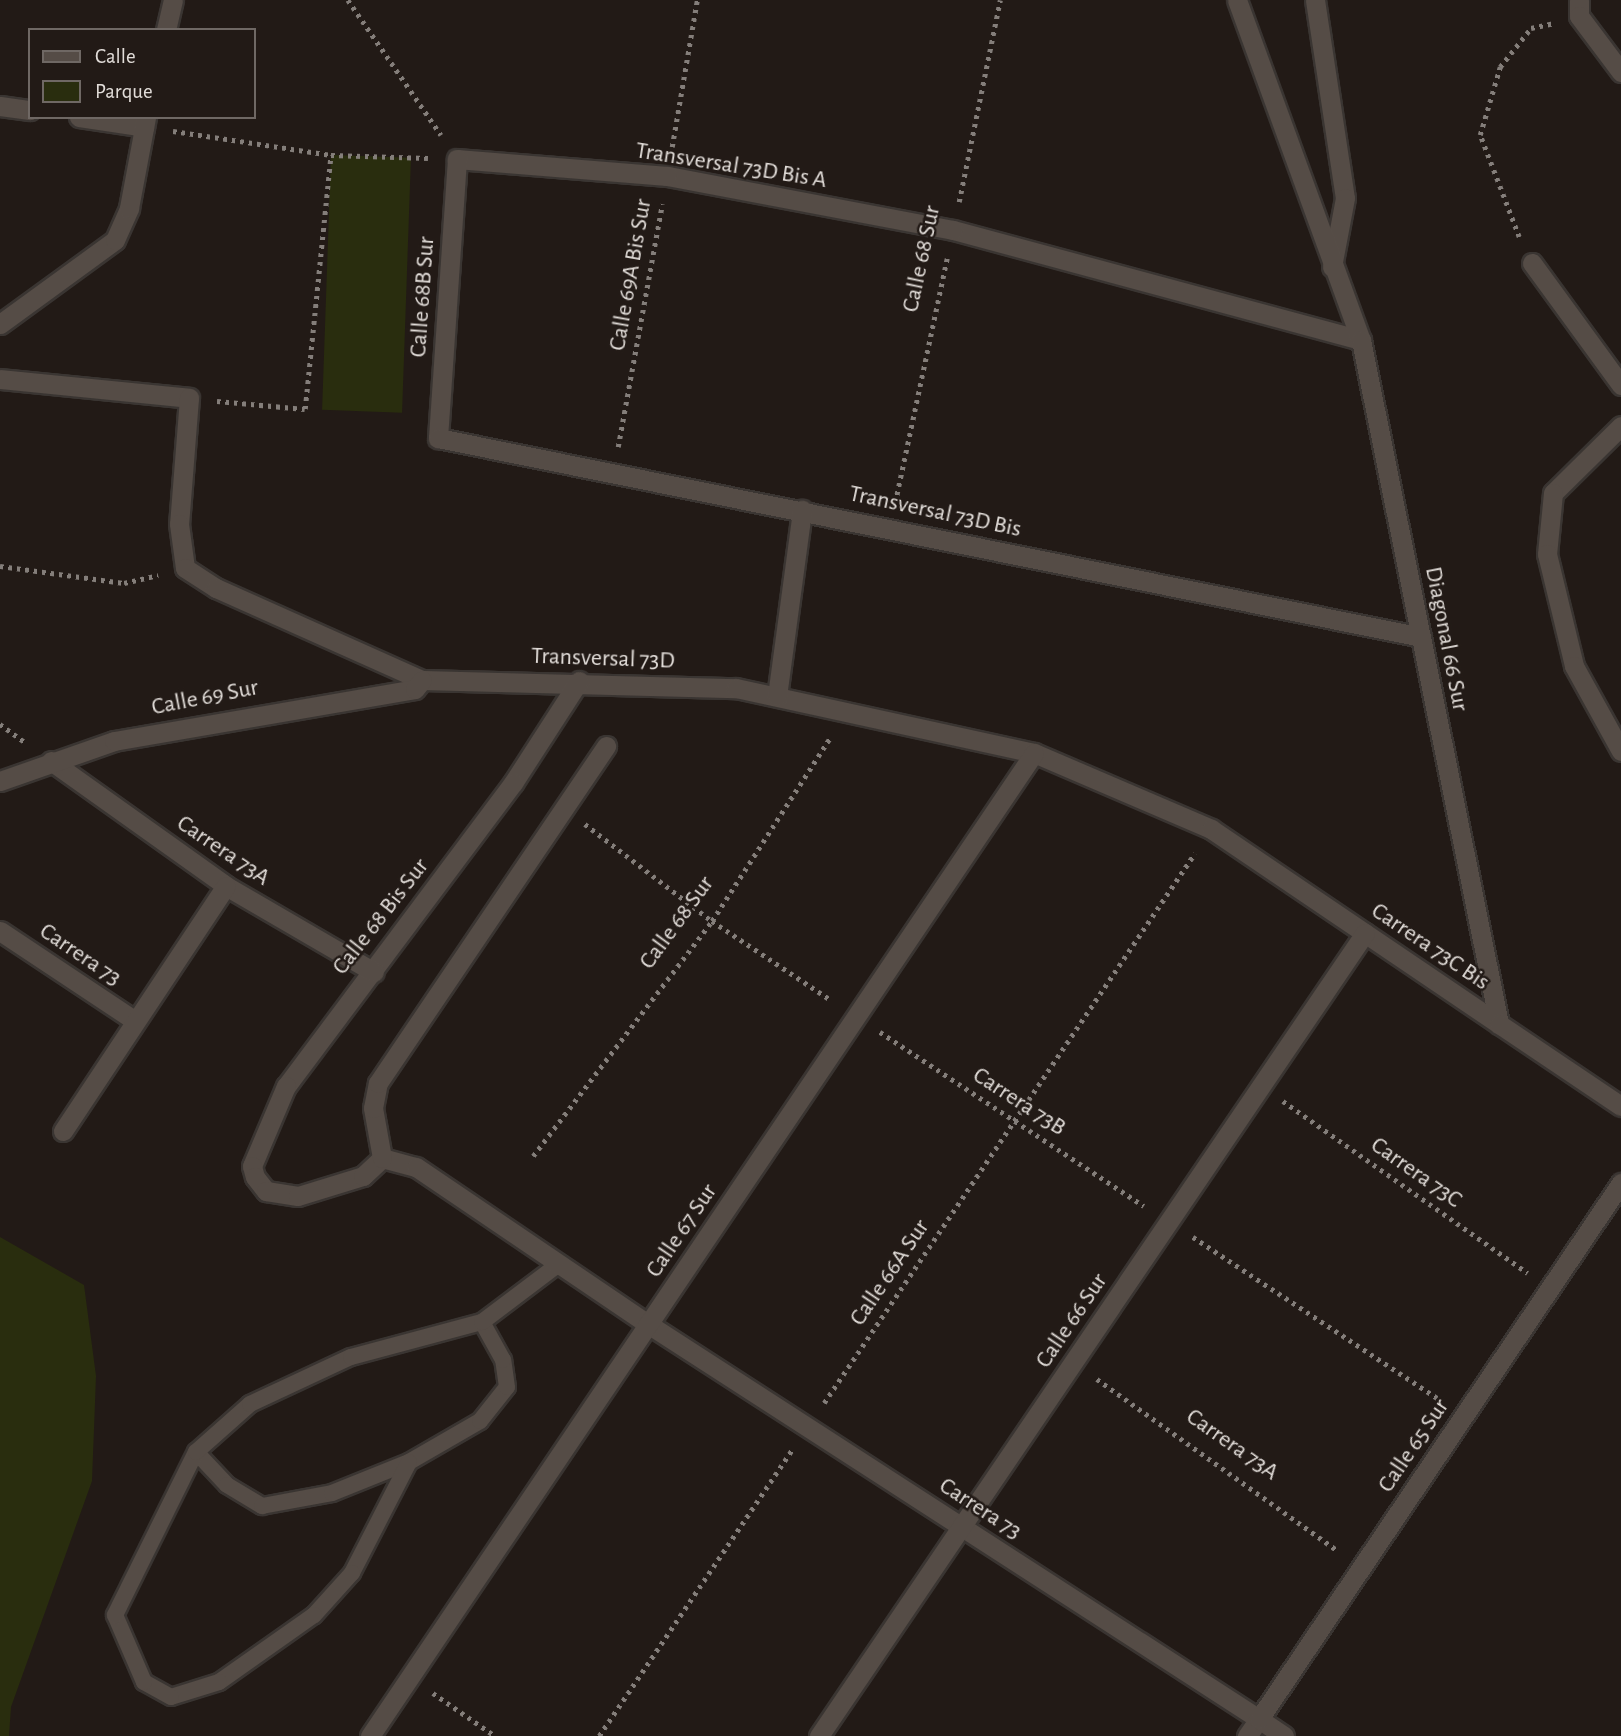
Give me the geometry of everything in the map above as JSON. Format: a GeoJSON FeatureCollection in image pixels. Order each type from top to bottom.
{"type":"FeatureCollection","features":[{"type":"Feature","properties":{"kind":"street"},"geometry":{"type":"LineString","coordinates":[[166,28],[173,0]]}},
{"type":"Feature","properties":{"kind":"street","name":"Diagonal 66 Sur"},"geometry":{"type":"LineString","coordinates":[[1237,0],[1332,267],[1361,340],[1499,1024]]}},
{"type":"Feature","properties":{"kind":"street"},"geometry":{"type":"LineString","coordinates":[[1315,0],[1345,198],[1343,230],[1332,267]]}},
{"type":"Feature","properties":{"kind":"street"},"geometry":{"type":"LineString","coordinates":[[1579,8],[1621,72]]}},
{"type":"Feature","properties":{"kind":"street"},"geometry":{"type":"LineString","coordinates":[[0,106],[28,110]]}},
{"type":"Feature","properties":{"kind":"street"},"geometry":{"type":"LineString","coordinates":[[0,324],[114,240],[129,208],[145,122],[105,119]]}},
{"type":"Feature","properties":{"kind":"street","name":"Transversal 73D Bis A"},"geometry":{"type":"LineString","coordinates":[[457,159],[667,176],[953,230],[1361,340]]}},
{"type":"Feature","properties":{"kind":"street","name":"Calle 68B Sur"},"geometry":{"type":"LineString","coordinates":[[438,438],[457,159]]}},
{"type":"Feature","properties":{"kind":"street"},"geometry":{"type":"LineString","coordinates":[[1532,263],[1621,384]]}},
{"type":"Feature","properties":{"kind":"street"},"geometry":{"type":"LineString","coordinates":[[0,379],[188,398],[179,524],[185,568]]}},
{"type":"Feature","properties":{"kind":"street"},"geometry":{"type":"LineString","coordinates":[[1621,426],[1553,493],[1547,554],[1574,666],[1621,751]]}},
{"type":"Feature","properties":{"kind":"street","name":"Transversal 73D Bis"},"geometry":{"type":"LineString","coordinates":[[438,438],[1421,637]]}},
{"type":"Feature","properties":{"kind":"street"},"geometry":{"type":"LineString","coordinates":[[777,696],[802,510]]}},
{"type":"Feature","properties":{"kind":"street","name":"Transversal 73D"},"geometry":{"type":"LineString","coordinates":[[185,568],[216,588],[422,680],[579,681],[736,688],[849,709],[1034,754],[1211,829]]}},
{"type":"Feature","properties":{"kind":"street","name":"Calle 69 Sur"},"geometry":{"type":"LineString","coordinates":[[0,781],[114,741],[415,689],[422,680]]}},
{"type":"Feature","properties":{"kind":"street","name":"Calle 68 Bis Sur"},"geometry":{"type":"LineString","coordinates":[[382,1158],[363,1175],[298,1196],[266,1191],[252,1166],[286,1087],[513,783],[579,681]]}},
{"type":"Feature","properties":{"kind":"street"},"geometry":{"type":"LineString","coordinates":[[382,1158],[373,1108],[378,1083],[606,746]]}},
{"type":"Feature","properties":{"kind":"street","name":"Calle 67 Sur"},"geometry":{"type":"LineString","coordinates":[[370,1736],[1034,754]]}},
{"type":"Feature","properties":{"kind":"street","name":"Carrera 73A"},"geometry":{"type":"LineString","coordinates":[[51,761],[226,886],[374,972]]}},
{"type":"Feature","properties":{"kind":"street","name":"Carrera 73C Bis"},"geometry":{"type":"LineString","coordinates":[[1211,829],[1621,1106]]}},
{"type":"Feature","properties":{"kind":"street"},"geometry":{"type":"LineString","coordinates":[[63,1132],[134,1020],[226,886]]}},
{"type":"Feature","properties":{"kind":"street","name":"Carrera 73"},"geometry":{"type":"LineString","coordinates":[[1,933],[134,1020]]}},
{"type":"Feature","properties":{"kind":"street","name":"Calle 66 Sur"},"geometry":{"type":"LineString","coordinates":[[819,1736],[1365,933]]}},
{"type":"Feature","properties":{"kind":"street","name":"Carrera 73"},"geometry":{"type":"LineString","coordinates":[[382,1158],[416,1167],[648,1324],[1284,1736]]}},
{"type":"Feature","properties":{"kind":"street","name":"Calle 65 Sur"},"geometry":{"type":"LineString","coordinates":[[1247,1736],[1621,1183]]}},
{"type":"Feature","properties":{"kind":"lane"},"geometry":{"type":"LineString","coordinates":[[409,1462],[352,1573],[314,1615],[219,1682],[171,1697],[144,1682],[116,1615],[196,1452],[250,1404],[351,1357],[482,1322],[559,1264]]}},
{"type":"Feature","properties":{"kind":"lane"},"geometry":{"type":"LineString","coordinates":[[196,1452],[226,1485],[262,1506],[332,1493],[409,1462],[480,1422],[507,1387],[503,1360],[482,1322]]}},
{"type":"Feature","properties":{"kind":"path"},"geometry":{"type":"LineString","coordinates":[[348,0],[457,159]]}},
{"type":"Feature","properties":{"kind":"path","name":"Calle 69A Bis Sur"},"geometry":{"type":"LineString","coordinates":[[613,473],[697,0]]}},
{"type":"Feature","properties":{"kind":"path","name":"Calle 68 Sur"},"geometry":{"type":"LineString","coordinates":[[890,528],[1000,0]]}},
{"type":"Feature","properties":{"kind":"path"},"geometry":{"type":"LineString","coordinates":[[1532,263],[1499,195],[1480,135],[1500,67],[1531,29],[1579,8]]}},
{"type":"Feature","properties":{"kind":"path"},"geometry":{"type":"LineString","coordinates":[[145,122],[331,155],[457,159]]}},
{"type":"Feature","properties":{"kind":"path"},"geometry":{"type":"LineString","coordinates":[[188,398],[305,409],[331,155]]}},
{"type":"Feature","properties":{"kind":"path"},"geometry":{"type":"LineString","coordinates":[[0,566],[124,583],[185,568]]}},
{"type":"Feature","properties":{"kind":"path","name":"Calle 68 Sur"},"geometry":{"type":"LineString","coordinates":[[533,1156],[712,921],[849,709]]}},
{"type":"Feature","properties":{"kind":"path","name":"Carrera 73B"},"geometry":{"type":"LineString","coordinates":[[563,806],[712,921],[1464,1416]]}},
{"type":"Feature","properties":{"kind":"path","name":"Calle 66A Sur"},"geometry":{"type":"LineString","coordinates":[[599,1736],[1211,829]]}},
{"type":"Feature","properties":{"kind":"path","name":"Carrera 73C"},"geometry":{"type":"LineString","coordinates":[[1262,1086],[1550,1289]]}},
{"type":"Feature","properties":{"kind":"path","name":"Carrera 73A"},"geometry":{"type":"LineString","coordinates":[[1074,1363],[1361,1568]]}},
{"type":"Feature","properties":{"kind":"path"},"geometry":{"type":"LineString","coordinates":[[410,1677],[495,1736]]}},
{"type":"Feature","properties":{"kind":"green space"},"geometry":{"type":"Polygon","coordinates":[[[331,155],[411,158],[402,413],[322,410],[331,155]]]}},
{"type":"Feature","properties":{"kind":"green space"},"geometry":{"type":"Polygon","coordinates":[[[0,1237],[84,1285],[96,1376],[92,1481],[11,1707],[9,1736],[0,1736],[0,1237]]]}}]}
